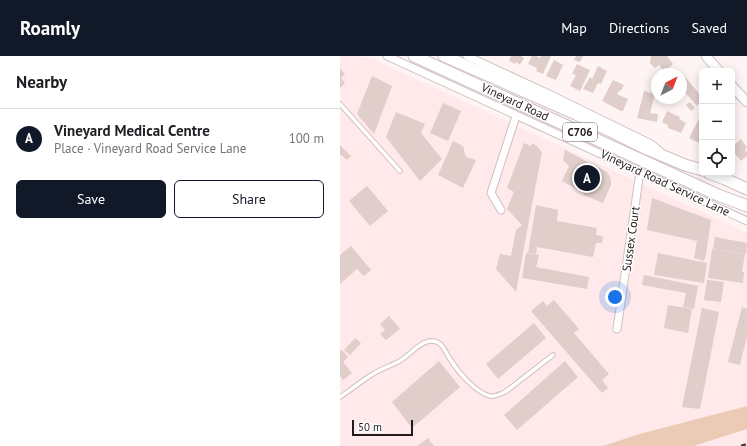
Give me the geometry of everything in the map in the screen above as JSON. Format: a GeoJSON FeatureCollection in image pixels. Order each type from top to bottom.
{"type":"FeatureCollection","features":[{"type":"Feature","properties":{"kind":"main road","name":"Vineyard Road"},"geometry":{"type":"LineString","coordinates":[[414,56],[718,195],[747,206]]}},
{"type":"Feature","properties":{"kind":"main road","name":"Vineyard Road"},"geometry":{"type":"LineString","coordinates":[[444,56],[576,114],[647,149],[685,165],[699,169]]}},
{"type":"Feature","properties":{"kind":"main road"},"geometry":{"type":"LineString","coordinates":[[717,176],[747,189]]}},
{"type":"Feature","properties":{"kind":"street","name":"Vineyard Road Service Lane"},"geometry":{"type":"LineString","coordinates":[[387,56],[747,221]]}},
{"type":"Feature","properties":{"kind":"street"},"geometry":{"type":"LineString","coordinates":[[706,56],[716,68]]}},
{"type":"Feature","properties":{"kind":"street","name":"Vineyard Road Service Lane"},"geometry":{"type":"LineString","coordinates":[[471,57],[651,144],[666,157]]}},
{"type":"Feature","properties":{"kind":"street"},"geometry":{"type":"LineString","coordinates":[[735,89],[747,102]]}},
{"type":"Feature","properties":{"kind":"street"},"geometry":{"type":"LineString","coordinates":[[501,210],[491,192],[516,116]]}},
{"type":"Feature","properties":{"kind":"street","name":"Sussex Court"},"geometry":{"type":"LineString","coordinates":[[617,329],[640,172]]}},
{"type":"Feature","properties":{"kind":"street"},"geometry":{"type":"LineString","coordinates":[[730,181],[747,182]]}},
{"type":"Feature","properties":{"kind":"lane"},"geometry":{"type":"LineString","coordinates":[[340,104],[400,172]]}},
{"type":"Feature","properties":{"kind":"lane"},"geometry":{"type":"LineString","coordinates":[[340,397],[372,374],[406,357],[419,346],[431,341],[436,341],[442,346],[449,359],[470,384],[481,392],[491,396],[504,392],[553,355]]}},
{"type":"Feature","properties":{"kind":"shaded area"},"geometry":{"type":"Polygon","coordinates":[[[340,56],[354,56],[373,59],[747,233],[747,406],[639,434],[603,446],[340,446],[340,56]]]}},
{"type":"Feature","properties":{"kind":"shaded area"},"geometry":{"type":"Polygon","coordinates":[[[747,406],[747,429],[694,446],[603,446],[639,434],[747,406]]]}},
{"type":"Feature","properties":{"kind":"shaded area"},"geometry":{"type":"Polygon","coordinates":[[[747,429],[747,446],[694,446],[715,440],[747,429]]]}},
{"type":"Feature","properties":{"kind":"building"},"geometry":{"type":"Polygon","coordinates":[[[511,56],[521,56],[524,58],[520,65],[516,62],[515,64],[509,61],[511,56]]]}},
{"type":"Feature","properties":{"kind":"building"},"geometry":{"type":"Polygon","coordinates":[[[532,56],[540,58],[541,56],[551,56],[543,74],[536,71],[537,68],[528,64],[532,56]]]}},
{"type":"Feature","properties":{"kind":"building"},"geometry":{"type":"Polygon","coordinates":[[[576,56],[583,56],[580,62],[574,60],[576,56]]]}},
{"type":"Feature","properties":{"kind":"building"},"geometry":{"type":"Polygon","coordinates":[[[651,56],[667,56],[673,64],[668,68],[661,68],[659,65],[655,68],[650,63],[651,56]]]}},
{"type":"Feature","properties":{"kind":"building"},"geometry":{"type":"Polygon","coordinates":[[[554,60],[563,65],[556,80],[546,76],[554,60]]]}},
{"type":"Feature","properties":{"kind":"building"},"geometry":{"type":"Polygon","coordinates":[[[577,64],[590,70],[580,91],[570,86],[576,75],[572,74],[577,64]]]}},
{"type":"Feature","properties":{"kind":"building"},"geometry":{"type":"Polygon","coordinates":[[[598,66],[607,71],[601,84],[598,83],[593,93],[583,89],[590,77],[592,79],[598,66]]]}},
{"type":"Feature","properties":{"kind":"building"},"geometry":{"type":"Polygon","coordinates":[[[340,68],[345,74],[341,78],[345,83],[340,88],[340,68]]]}},
{"type":"Feature","properties":{"kind":"building"},"geometry":{"type":"Polygon","coordinates":[[[372,76],[392,86],[374,134],[357,114],[372,76]]]}},
{"type":"Feature","properties":{"kind":"building"},"geometry":{"type":"Polygon","coordinates":[[[687,79],[699,93],[699,102],[697,106],[687,95],[687,79]]]}},
{"type":"Feature","properties":{"kind":"building"},"geometry":{"type":"Polygon","coordinates":[[[613,80],[624,85],[621,91],[620,90],[617,94],[628,99],[623,111],[602,101],[613,80]]]}},
{"type":"Feature","properties":{"kind":"building"},"geometry":{"type":"Polygon","coordinates":[[[644,91],[651,93],[651,104],[652,104],[650,113],[658,114],[657,122],[637,118],[644,91]]]}},
{"type":"Feature","properties":{"kind":"building"},"geometry":{"type":"Polygon","coordinates":[[[690,102],[695,108],[691,111],[686,105],[690,102]]]}},
{"type":"Feature","properties":{"kind":"building"},"geometry":{"type":"Polygon","coordinates":[[[443,103],[461,111],[448,141],[430,133],[443,103]]]}},
{"type":"Feature","properties":{"kind":"building"},"geometry":{"type":"Polygon","coordinates":[[[667,111],[680,117],[679,119],[686,123],[681,133],[668,128],[668,125],[662,122],[667,111]]]}},
{"type":"Feature","properties":{"kind":"building"},"geometry":{"type":"Polygon","coordinates":[[[396,112],[425,124],[421,133],[442,159],[420,181],[386,137],[396,112]]]}},
{"type":"Feature","properties":{"kind":"building"},"geometry":{"type":"Polygon","coordinates":[[[699,119],[699,143],[689,138],[699,119]]]}},
{"type":"Feature","properties":{"kind":"building"},"geometry":{"type":"Polygon","coordinates":[[[741,139],[747,147],[745,150],[747,152],[747,156],[741,161],[735,154],[735,144],[741,139]]]}},
{"type":"Feature","properties":{"kind":"building"},"geometry":{"type":"Polygon","coordinates":[[[453,141],[463,146],[466,157],[476,160],[463,188],[438,175],[453,141]]]}},
{"type":"Feature","properties":{"kind":"building"},"geometry":{"type":"Polygon","coordinates":[[[524,143],[531,146],[532,143],[542,152],[516,292],[496,269],[500,254],[511,256],[516,230],[522,225],[507,209],[514,192],[507,188],[524,143]]]}},
{"type":"Feature","properties":{"kind":"building"},"geometry":{"type":"Polygon","coordinates":[[[340,145],[351,156],[347,160],[340,154],[340,145]]]}},
{"type":"Feature","properties":{"kind":"building"},"geometry":{"type":"Polygon","coordinates":[[[565,150],[608,173],[611,185],[603,203],[583,195],[584,193],[562,181],[569,166],[563,160],[565,150]]]}},
{"type":"Feature","properties":{"kind":"building"},"geometry":{"type":"Polygon","coordinates":[[[367,186],[388,211],[370,226],[349,201],[367,186]]]}},
{"type":"Feature","properties":{"kind":"building"},"geometry":{"type":"Polygon","coordinates":[[[652,198],[711,220],[704,261],[694,258],[697,241],[647,230],[652,198]]]}},
{"type":"Feature","properties":{"kind":"building"},"geometry":{"type":"Polygon","coordinates":[[[536,205],[558,210],[557,221],[597,228],[596,235],[603,236],[602,243],[596,243],[593,257],[537,247],[536,254],[528,253],[536,205]]]}},
{"type":"Feature","properties":{"kind":"building"},"geometry":{"type":"Polygon","coordinates":[[[715,237],[747,243],[746,254],[713,249],[715,237]]]}},
{"type":"Feature","properties":{"kind":"building"},"geometry":{"type":"Polygon","coordinates":[[[351,246],[371,270],[364,276],[357,269],[340,284],[340,255],[351,246]]]}},
{"type":"Feature","properties":{"kind":"building"},"geometry":{"type":"Polygon","coordinates":[[[712,249],[745,254],[742,272],[744,272],[743,283],[708,278],[712,249]]]}},
{"type":"Feature","properties":{"kind":"building"},"geometry":{"type":"Polygon","coordinates":[[[526,253],[539,255],[536,267],[589,277],[587,289],[522,278],[526,253]]]}},
{"type":"Feature","properties":{"kind":"building"},"geometry":{"type":"Polygon","coordinates":[[[658,253],[707,263],[704,283],[654,275],[658,253]]]}},
{"type":"Feature","properties":{"kind":"building"},"geometry":{"type":"Polygon","coordinates":[[[644,275],[698,286],[694,309],[683,307],[686,293],[642,285],[644,275]]]}},
{"type":"Feature","properties":{"kind":"building"},"geometry":{"type":"Polygon","coordinates":[[[707,280],[724,282],[721,302],[704,300],[707,280]]]}},
{"type":"Feature","properties":{"kind":"building"},"geometry":{"type":"Polygon","coordinates":[[[554,300],[579,329],[574,333],[609,374],[602,380],[608,388],[602,393],[531,311],[543,301],[547,306],[554,300]]]}},
{"type":"Feature","properties":{"kind":"building"},"geometry":{"type":"Polygon","coordinates":[[[668,305],[692,309],[688,333],[664,328],[668,305]]]}},
{"type":"Feature","properties":{"kind":"building"},"geometry":{"type":"Polygon","coordinates":[[[742,307],[747,309],[747,336],[740,365],[728,362],[742,307]]]}},
{"type":"Feature","properties":{"kind":"building"},"geometry":{"type":"Polygon","coordinates":[[[702,308],[719,312],[700,409],[682,407],[702,308]]]}},
{"type":"Feature","properties":{"kind":"building"},"geometry":{"type":"Polygon","coordinates":[[[389,316],[400,329],[386,340],[380,334],[385,330],[380,324],[389,316]]]}},
{"type":"Feature","properties":{"kind":"building"},"geometry":{"type":"Polygon","coordinates":[[[534,323],[546,338],[498,379],[486,364],[534,323]]]}},
{"type":"Feature","properties":{"kind":"building"},"geometry":{"type":"Polygon","coordinates":[[[355,338],[361,343],[350,355],[344,350],[355,338]]]}},
{"type":"Feature","properties":{"kind":"building"},"geometry":{"type":"Polygon","coordinates":[[[342,350],[348,357],[343,362],[352,373],[343,380],[340,376],[340,351],[342,350]]]}},
{"type":"Feature","properties":{"kind":"building"},"geometry":{"type":"Polygon","coordinates":[[[439,361],[460,387],[412,428],[392,402],[439,361]]]}},
{"type":"Feature","properties":{"kind":"building"},"geometry":{"type":"Polygon","coordinates":[[[565,361],[578,377],[517,430],[504,415],[565,361]]]}},
{"type":"Feature","properties":{"kind":"building"},"geometry":{"type":"Polygon","coordinates":[[[428,438],[434,446],[417,446],[428,438]]]}},
{"type":"Feature","properties":{"kind":"railway"},"geometry":{"type":"LineString","coordinates":[[741,446],[747,444]]}},
{"type":"Feature","properties":{"kind":"place","name":"Vineyard Medical Centre"},"geometry":{"type":"Point","coordinates":[587,178]}}]}
